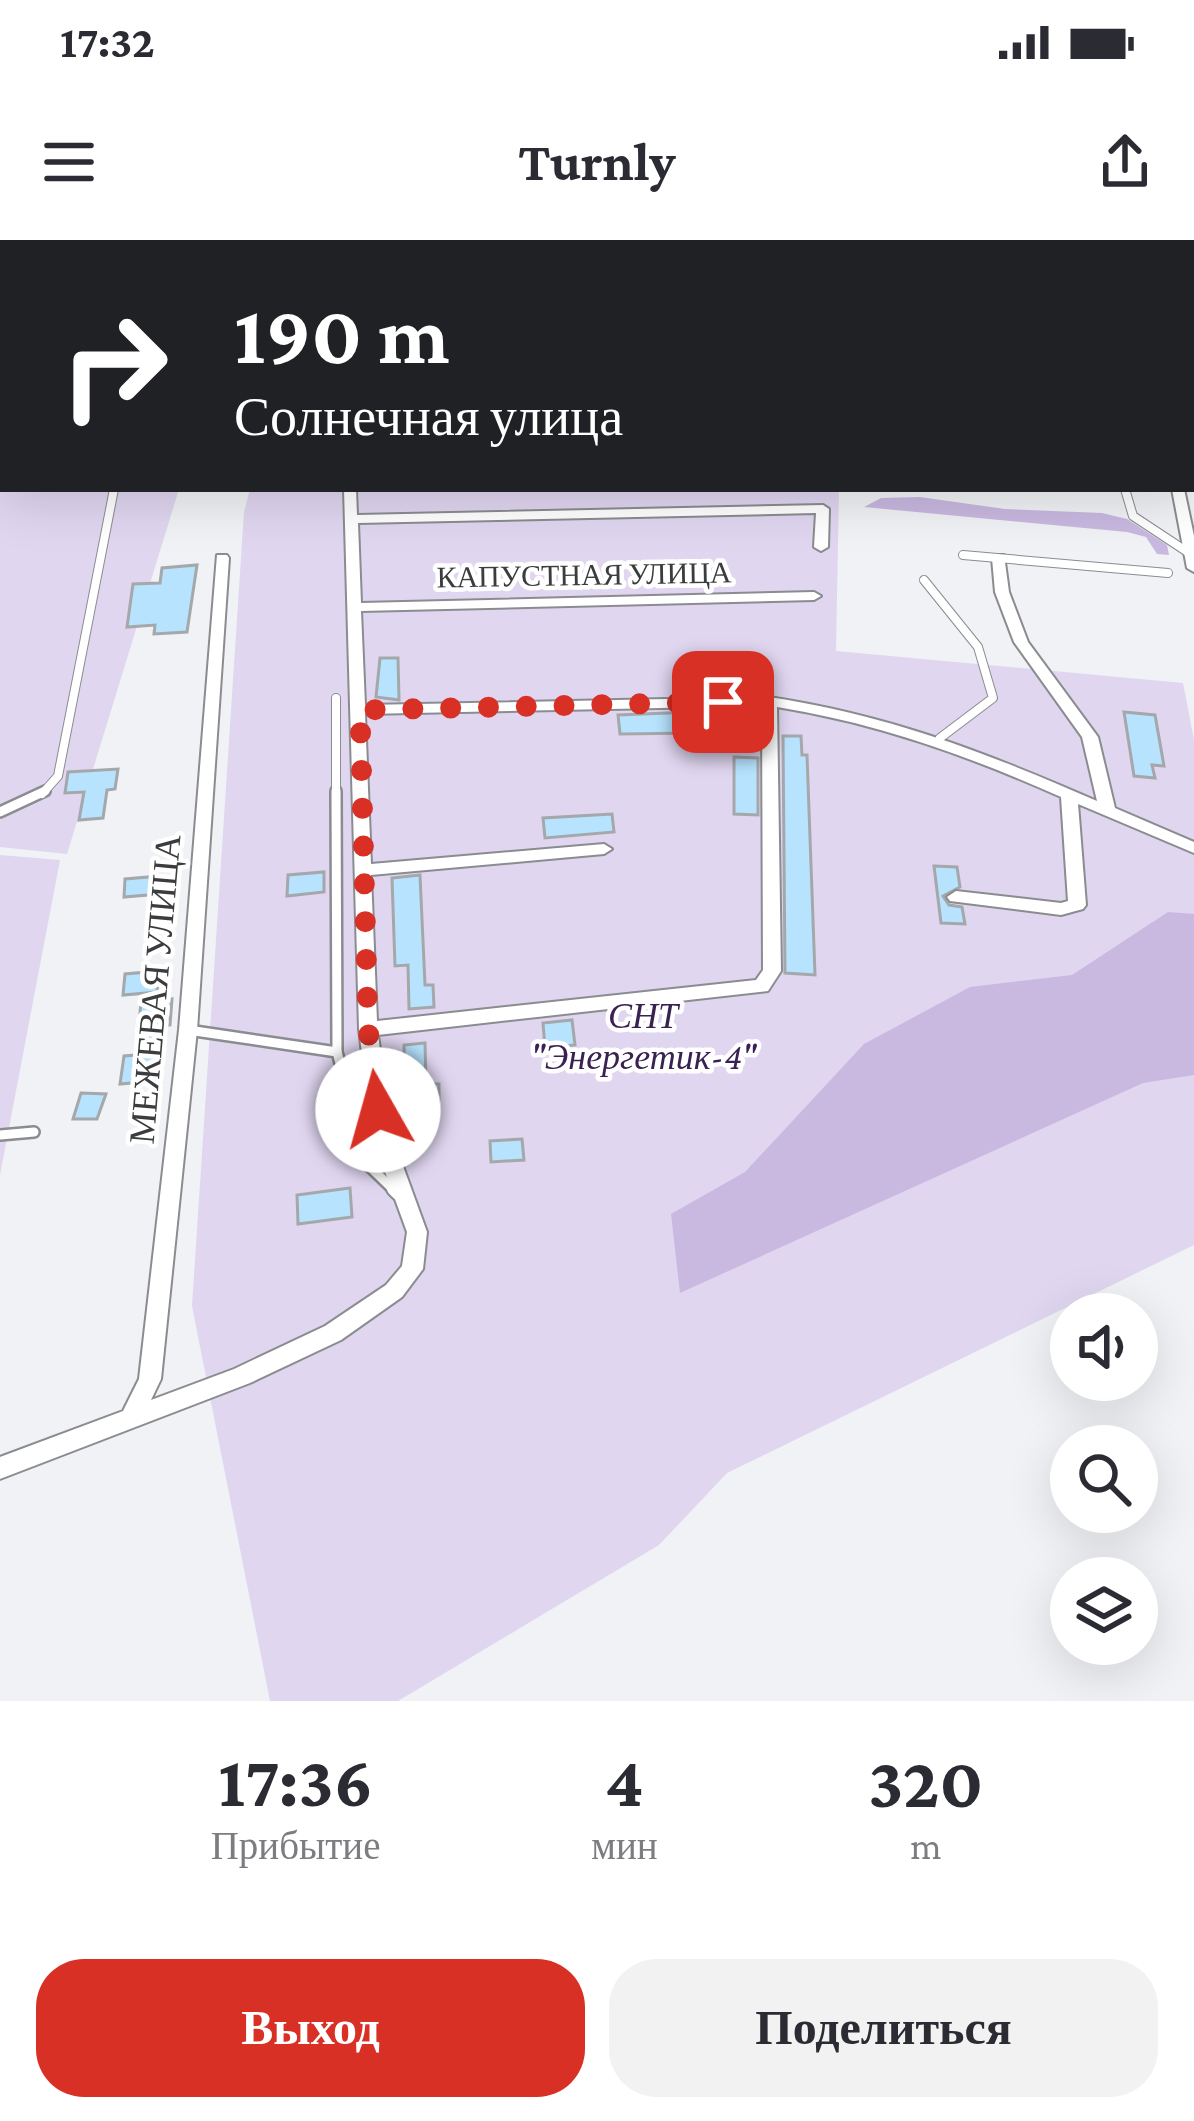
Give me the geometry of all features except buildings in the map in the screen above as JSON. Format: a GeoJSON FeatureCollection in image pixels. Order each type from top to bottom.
{"type":"FeatureCollection","features":[{"type":"Feature","properties":{"kind":"street"},"geometry":{"type":"LineString","coordinates":[[0,1468],[260,1368],[374,1307],[412,1269],[417,1232],[382,1136],[368,1029],[350,492]]}},
{"type":"Feature","properties":{"kind":"street"},"geometry":{"type":"LineString","coordinates":[[1179,492],[1193,561]]}},
{"type":"Feature","properties":{"kind":"street"},"geometry":{"type":"LineString","coordinates":[[352,519],[823,509],[821,547]]}},
{"type":"Feature","properties":{"kind":"street","name":"МЕЖЕВАЯ УЛИЦА"},"geometry":{"type":"LineString","coordinates":[[130,1420],[150,1379],[188,1030],[222,558]]}},
{"type":"Feature","properties":{"kind":"street"},"geometry":{"type":"LineString","coordinates":[[999,558],[1002,592],[1021,642],[1090,737],[1107,811]]}},
{"type":"Feature","properties":{"kind":"street","name":"КАПУСТНАЯ УЛИЦА"},"geometry":{"type":"LineString","coordinates":[[355,607],[814,596]]}},
{"type":"Feature","properties":{"kind":"street"},"geometry":{"type":"LineString","coordinates":[[360,710],[769,701],[839,712],[940,738],[1194,848]]}},
{"type":"Feature","properties":{"kind":"street"},"geometry":{"type":"LineString","coordinates":[[368,1029],[762,986],[772,971],[769,701]]}},
{"type":"Feature","properties":{"kind":"street"},"geometry":{"type":"LineString","coordinates":[[956,897],[1061,909],[1077,905],[1069,794]]}},
{"type":"Feature","properties":{"kind":"street"},"geometry":{"type":"LineString","coordinates":[[366,870],[604,849]]}},
{"type":"Feature","properties":{"kind":"lane"},"geometry":{"type":"LineString","coordinates":[[0,812],[40,797],[58,776],[113,492]]}},
{"type":"Feature","properties":{"kind":"lane"},"geometry":{"type":"LineString","coordinates":[[1126,492],[1133,516],[1193,561]]}},
{"type":"Feature","properties":{"kind":"lane"},"geometry":{"type":"LineString","coordinates":[[963,555],[1168,573]]}},
{"type":"Feature","properties":{"kind":"lane"},"geometry":{"type":"LineString","coordinates":[[924,580],[979,642],[991,675],[993,698],[940,738]]}},
{"type":"Feature","properties":{"kind":"lane"},"geometry":{"type":"LineString","coordinates":[[336,698],[338,1052],[367,1164],[406,1202]]}},
{"type":"Feature","properties":{"kind":"lane"},"geometry":{"type":"LineString","coordinates":[[188,1030],[338,1052]]}},
{"type":"Feature","properties":{"kind":"lane"},"geometry":{"type":"LineString","coordinates":[[0,1135],[34,1132]]}},
{"type":"Feature","properties":{"kind":"green space"},"geometry":{"type":"Polygon","coordinates":[[[0,492],[178,492],[67,854],[0,847],[0,492]]]}},
{"type":"Feature","properties":{"kind":"green space","name":"СНТ \"Энергетик-4\""},"geometry":{"type":"Polygon","coordinates":[[[249,492],[839,492],[836,651],[1183,683],[1194,740],[1194,1245],[1096,1293],[1050,1293],[1050,1315],[727,1473],[659,1545],[398,1701],[270,1701],[192,1306],[244,512],[249,492]]]}},
{"type":"Feature","properties":{"kind":"green space"},"geometry":{"type":"Polygon","coordinates":[[[0,855],[60,860],[0,1175],[0,855]]]}},
{"type":"Feature","properties":{"kind":"shaded area"},"geometry":{"type":"Polygon","coordinates":[[[920,497],[1005,509],[1102,513],[1127,519],[1167,545],[1169,555],[1157,554],[1146,537],[1127,532],[864,507],[881,498],[920,497]]]}},
{"type":"Feature","properties":{"kind":"shaded area"},"geometry":{"type":"Polygon","coordinates":[[[1168,912],[1194,914],[1194,1075],[1143,1083],[680,1293],[671,1214],[745,1172],[864,1044],[970,987],[1072,975],[1168,912]]]}},
{"type":"Feature","properties":{"kind":"route"},"geometry":{"type":"LineString","coordinates":[[378,1110],[368,1029],[360,710],[723,702]]}}]}
